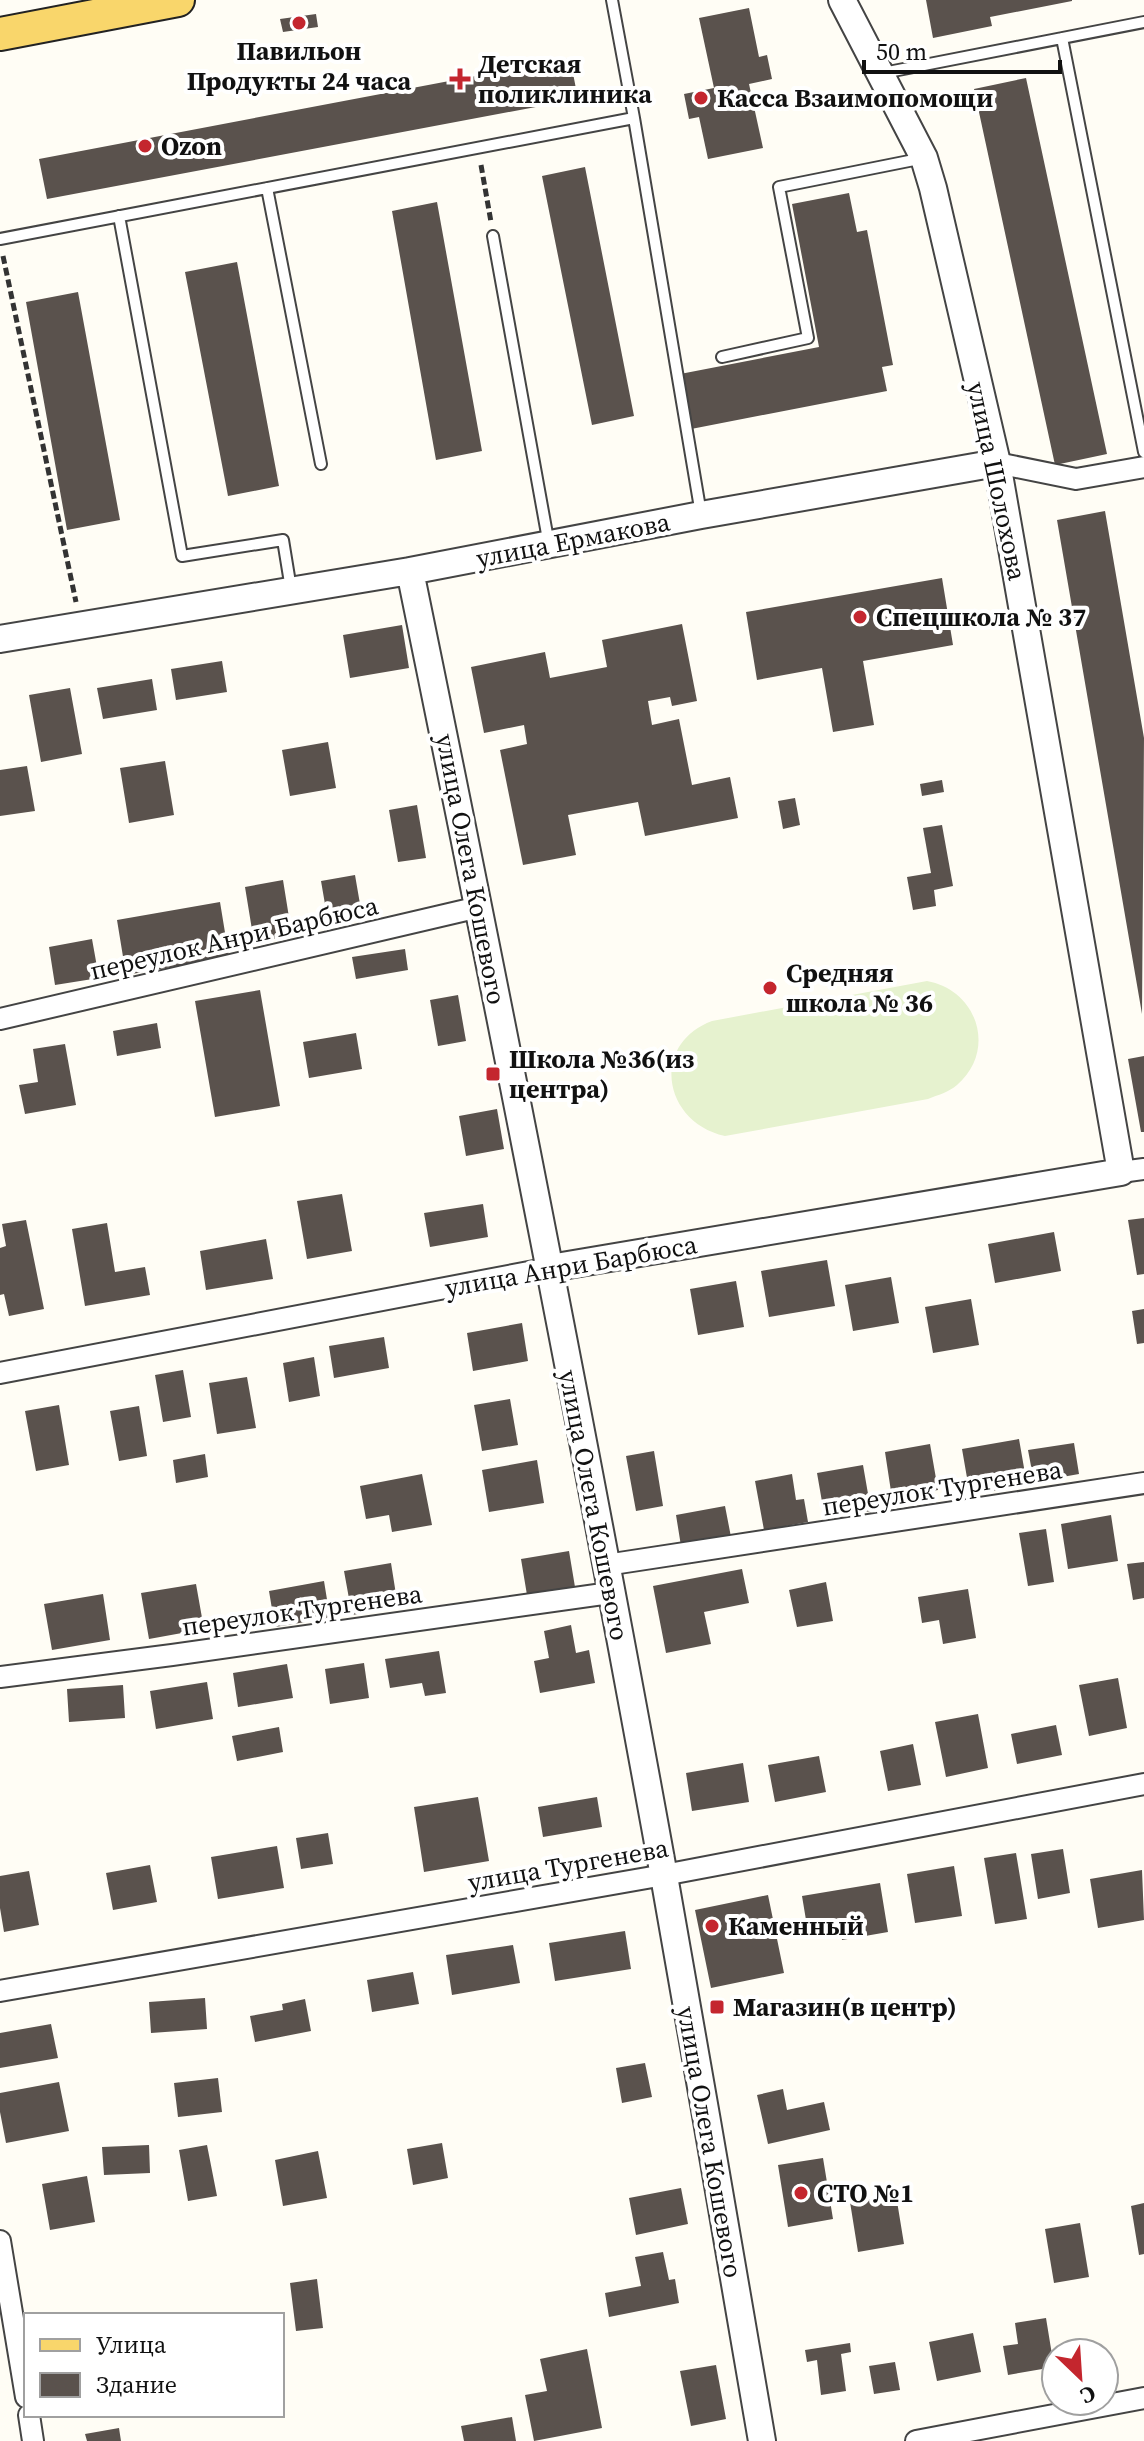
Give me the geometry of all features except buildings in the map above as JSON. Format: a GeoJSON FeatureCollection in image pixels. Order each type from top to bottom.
{"type":"FeatureCollection","features":[{"type":"Feature","properties":{"kind":"main road"},"geometry":{"type":"LineString","coordinates":[[0,34],[178,0]]}},
{"type":"Feature","properties":{"kind":"street","name":"улица Шолохова"},"geometry":{"type":"LineString","coordinates":[[842,0],[924,158],[997,463],[1132,1170]]}},
{"type":"Feature","properties":{"kind":"street","name":"улица Ермакова"},"geometry":{"type":"LineString","coordinates":[[0,639],[410,571],[701,515],[997,463],[1076,479],[1144,467]]}},
{"type":"Feature","properties":{"kind":"street","name":"улица Олега Кошевого"},"geometry":{"type":"LineString","coordinates":[[410,571],[479,907],[606,1565],[664,1875],[762,2441]]}},
{"type":"Feature","properties":{"kind":"street","name":"переулок Анри Барбюса"},"geometry":{"type":"LineString","coordinates":[[0,1019],[479,907]]}},
{"type":"Feature","properties":{"kind":"street","name":"улица Анри Барбюса"},"geometry":{"type":"LineString","coordinates":[[0,1373],[550,1268],[1132,1170]]}},
{"type":"Feature","properties":{"kind":"street","name":"переулок Тургенева"},"geometry":{"type":"LineString","coordinates":[[606,1565],[1144,1483]]}},
{"type":"Feature","properties":{"kind":"street","name":"переулок Тургенева"},"geometry":{"type":"LineString","coordinates":[[0,1677],[610,1593]]}},
{"type":"Feature","properties":{"kind":"street","name":"улица Тургенева"},"geometry":{"type":"LineString","coordinates":[[0,1991],[664,1875],[1144,1784]]}},
{"type":"Feature","properties":{"kind":"street"},"geometry":{"type":"LineString","coordinates":[[0,2241],[24,2385]]}},
{"type":"Feature","properties":{"kind":"street"},"geometry":{"type":"LineString","coordinates":[[916,2441],[946,2438],[1144,2398]]}},
{"type":"Feature","properties":{"kind":"street"},"geometry":{"type":"LineString","coordinates":[[29,2417],[33,2441]]}},
{"type":"Feature","properties":{"kind":"lane"},"geometry":{"type":"LineString","coordinates":[[612,0],[701,515]]}},
{"type":"Feature","properties":{"kind":"lane"},"geometry":{"type":"LineString","coordinates":[[880,73],[1144,22]]}},
{"type":"Feature","properties":{"kind":"lane"},"geometry":{"type":"LineString","coordinates":[[1062,38],[1144,452]]}},
{"type":"Feature","properties":{"kind":"lane"},"geometry":{"type":"LineString","coordinates":[[0,241],[634,118]]}},
{"type":"Feature","properties":{"kind":"lane"},"geometry":{"type":"LineString","coordinates":[[722,357],[808,338],[779,187],[924,158]]}},
{"type":"Feature","properties":{"kind":"lane"},"geometry":{"type":"LineString","coordinates":[[267,188],[321,464]]}},
{"type":"Feature","properties":{"kind":"lane"},"geometry":{"type":"LineString","coordinates":[[119,216],[182,556],[283,540],[292,591]]}},
{"type":"Feature","properties":{"kind":"lane"},"geometry":{"type":"LineString","coordinates":[[493,236],[549,545]]}},
{"type":"Feature","properties":{"kind":"path"},"geometry":{"type":"LineString","coordinates":[[478,148],[493,236]]}},
{"type":"Feature","properties":{"kind":"path"},"geometry":{"type":"LineString","coordinates":[[0,241],[82,626]]}},
{"type":"Feature","properties":{"kind":"green space"},"geometry":{"type":"Polygon","coordinates":[[[927,981],[959,996],[976,1024],[979,1040],[969,1071],[947,1091],[928,1099],[725,1136],[704,1128],[688,1116],[677,1100],[672,1083],[672,1065],[679,1047],[692,1032],[712,1021],[927,981]]]}},
{"type":"Feature","properties":{"kind":"place","name":"Павильон Продукты 24 часа"},"geometry":{"type":"Point","coordinates":[299,23]}},
{"type":"Feature","properties":{"kind":"place","name":"Детская поликлиника"},"geometry":{"type":"Point","coordinates":[460,79]}},
{"type":"Feature","properties":{"kind":"place","name":"Касса Взаимопомощи"},"geometry":{"type":"Point","coordinates":[701,98]}},
{"type":"Feature","properties":{"kind":"place","name":"Ozon"},"geometry":{"type":"Point","coordinates":[145,146]}},
{"type":"Feature","properties":{"kind":"place","name":"Спецшкола № 37"},"geometry":{"type":"Point","coordinates":[860,617]}},
{"type":"Feature","properties":{"kind":"place","name":"Средняя школа № 36"},"geometry":{"type":"Point","coordinates":[770,988]}},
{"type":"Feature","properties":{"kind":"place","name":"Школа №36(из центра)"},"geometry":{"type":"Point","coordinates":[493,1074]}},
{"type":"Feature","properties":{"kind":"place","name":"Каменный"},"geometry":{"type":"Point","coordinates":[712,1926]}},
{"type":"Feature","properties":{"kind":"place","name":"Магазин(в центр)"},"geometry":{"type":"Point","coordinates":[717,2007]}},
{"type":"Feature","properties":{"kind":"place","name":"СТО №1"},"geometry":{"type":"Point","coordinates":[801,2193]}}]}
